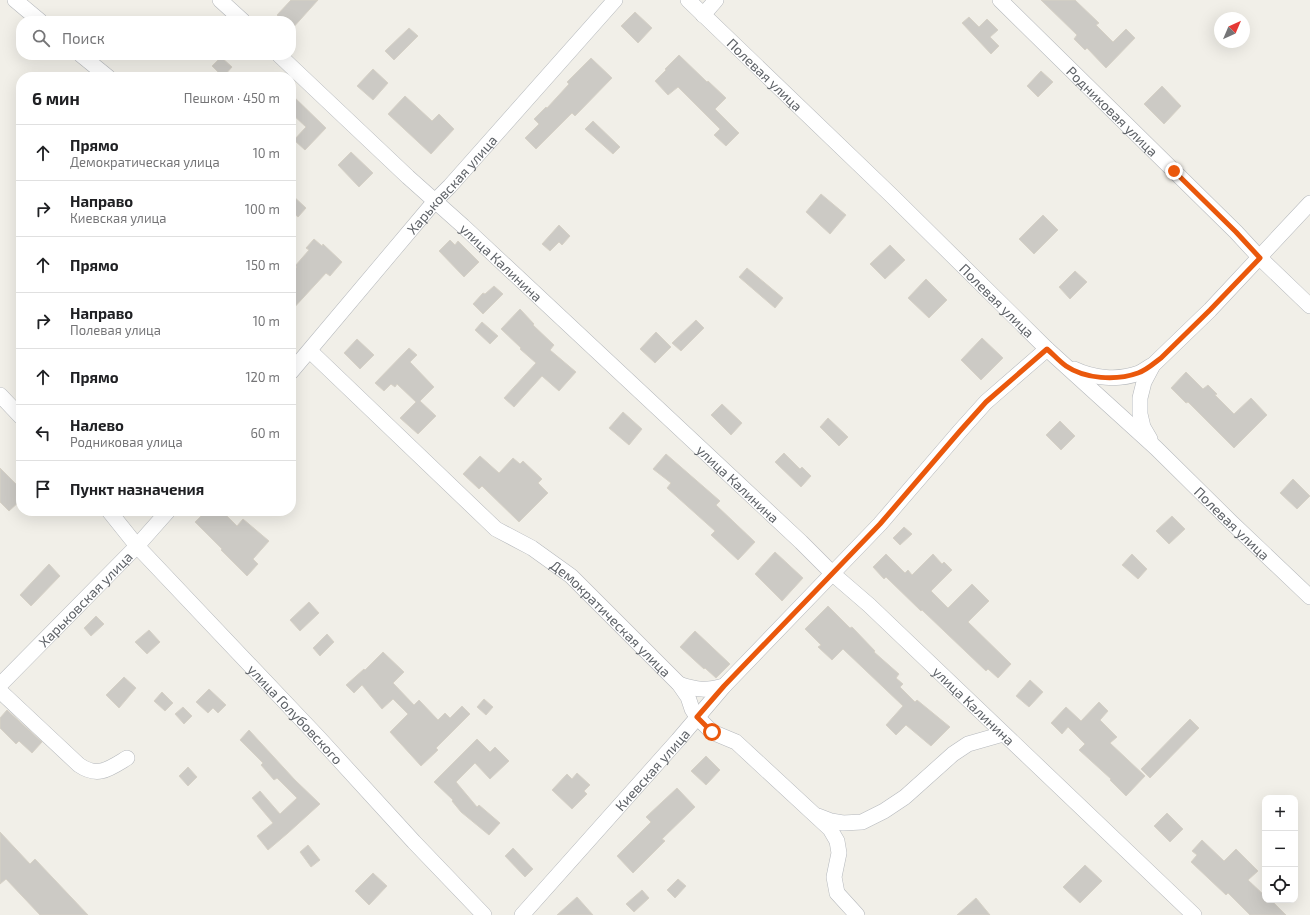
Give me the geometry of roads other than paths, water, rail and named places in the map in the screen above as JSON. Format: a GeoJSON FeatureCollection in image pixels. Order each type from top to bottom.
{"type":"FeatureCollection","features":[{"type":"Feature","properties":{"kind":"street"},"geometry":{"type":"LineString","coordinates":[[15,0],[34,16]]}},
{"type":"Feature","properties":{"kind":"street"},"geometry":{"type":"LineString","coordinates":[[220,0],[238,16]]}},
{"type":"Feature","properties":{"kind":"street","name":"Харьковская улица"},"geometry":{"type":"LineString","coordinates":[[296,366],[435,201],[615,0]]}},
{"type":"Feature","properties":{"kind":"street","name":"Полевая улица"},"geometry":{"type":"LineString","coordinates":[[688,0],[1047,349],[1156,448],[1231,522],[1310,596]]}},
{"type":"Feature","properties":{"kind":"street"},"geometry":{"type":"LineString","coordinates":[[703,15],[716,0]]}},
{"type":"Feature","properties":{"kind":"street","name":"Родниковая улица"},"geometry":{"type":"LineString","coordinates":[[1000,0],[1310,306]]}},
{"type":"Feature","properties":{"kind":"street"},"geometry":{"type":"LineString","coordinates":[[87,60],[102,72]]}},
{"type":"Feature","properties":{"kind":"street","name":"улица Калинина"},"geometry":{"type":"LineString","coordinates":[[284,60],[801,542],[833,574],[869,605],[1194,915]]}},
{"type":"Feature","properties":{"kind":"street"},"geometry":{"type":"LineString","coordinates":[[1066,366],[1087,375],[1107,378],[1138,373],[1153,365],[1210,310],[1310,203]]}},
{"type":"Feature","properties":{"kind":"street","name":"Киевская улица"},"geometry":{"type":"LineString","coordinates":[[522,915],[724,686],[880,524],[986,402],[1047,349]]}},
{"type":"Feature","properties":{"kind":"street","name":"Демократическая улица"},"geometry":{"type":"LineString","coordinates":[[310,351],[496,529],[532,548],[571,576],[679,684],[688,697],[692,709],[697,717],[712,732],[736,742],[830,829],[837,841],[839,853],[834,877],[837,894],[857,915]]}},
{"type":"Feature","properties":{"kind":"street"},"geometry":{"type":"LineString","coordinates":[[1153,365],[1140,398],[1140,414],[1143,427],[1156,448]]}},
{"type":"Feature","properties":{"kind":"street"},"geometry":{"type":"LineString","coordinates":[[0,395],[16,412]]}},
{"type":"Feature","properties":{"kind":"street","name":"улица Голубовского"},"geometry":{"type":"LineString","coordinates":[[113,516],[137,546],[484,915]]}},
{"type":"Feature","properties":{"kind":"street","name":"Харьковская улица"},"geometry":{"type":"LineString","coordinates":[[0,685],[137,546],[164,516]]}},
{"type":"Feature","properties":{"kind":"street"},"geometry":{"type":"LineString","coordinates":[[679,684],[699,690],[711,690],[724,686]]}},
{"type":"Feature","properties":{"kind":"street"},"geometry":{"type":"LineString","coordinates":[[0,691],[78,765],[88,771],[96,772],[104,770],[127,758]]}},
{"type":"Feature","properties":{"kind":"street"},"geometry":{"type":"LineString","coordinates":[[815,815],[831,821],[843,823],[862,822],[884,811],[905,797],[953,754],[968,744],[1003,734]]}}]}
